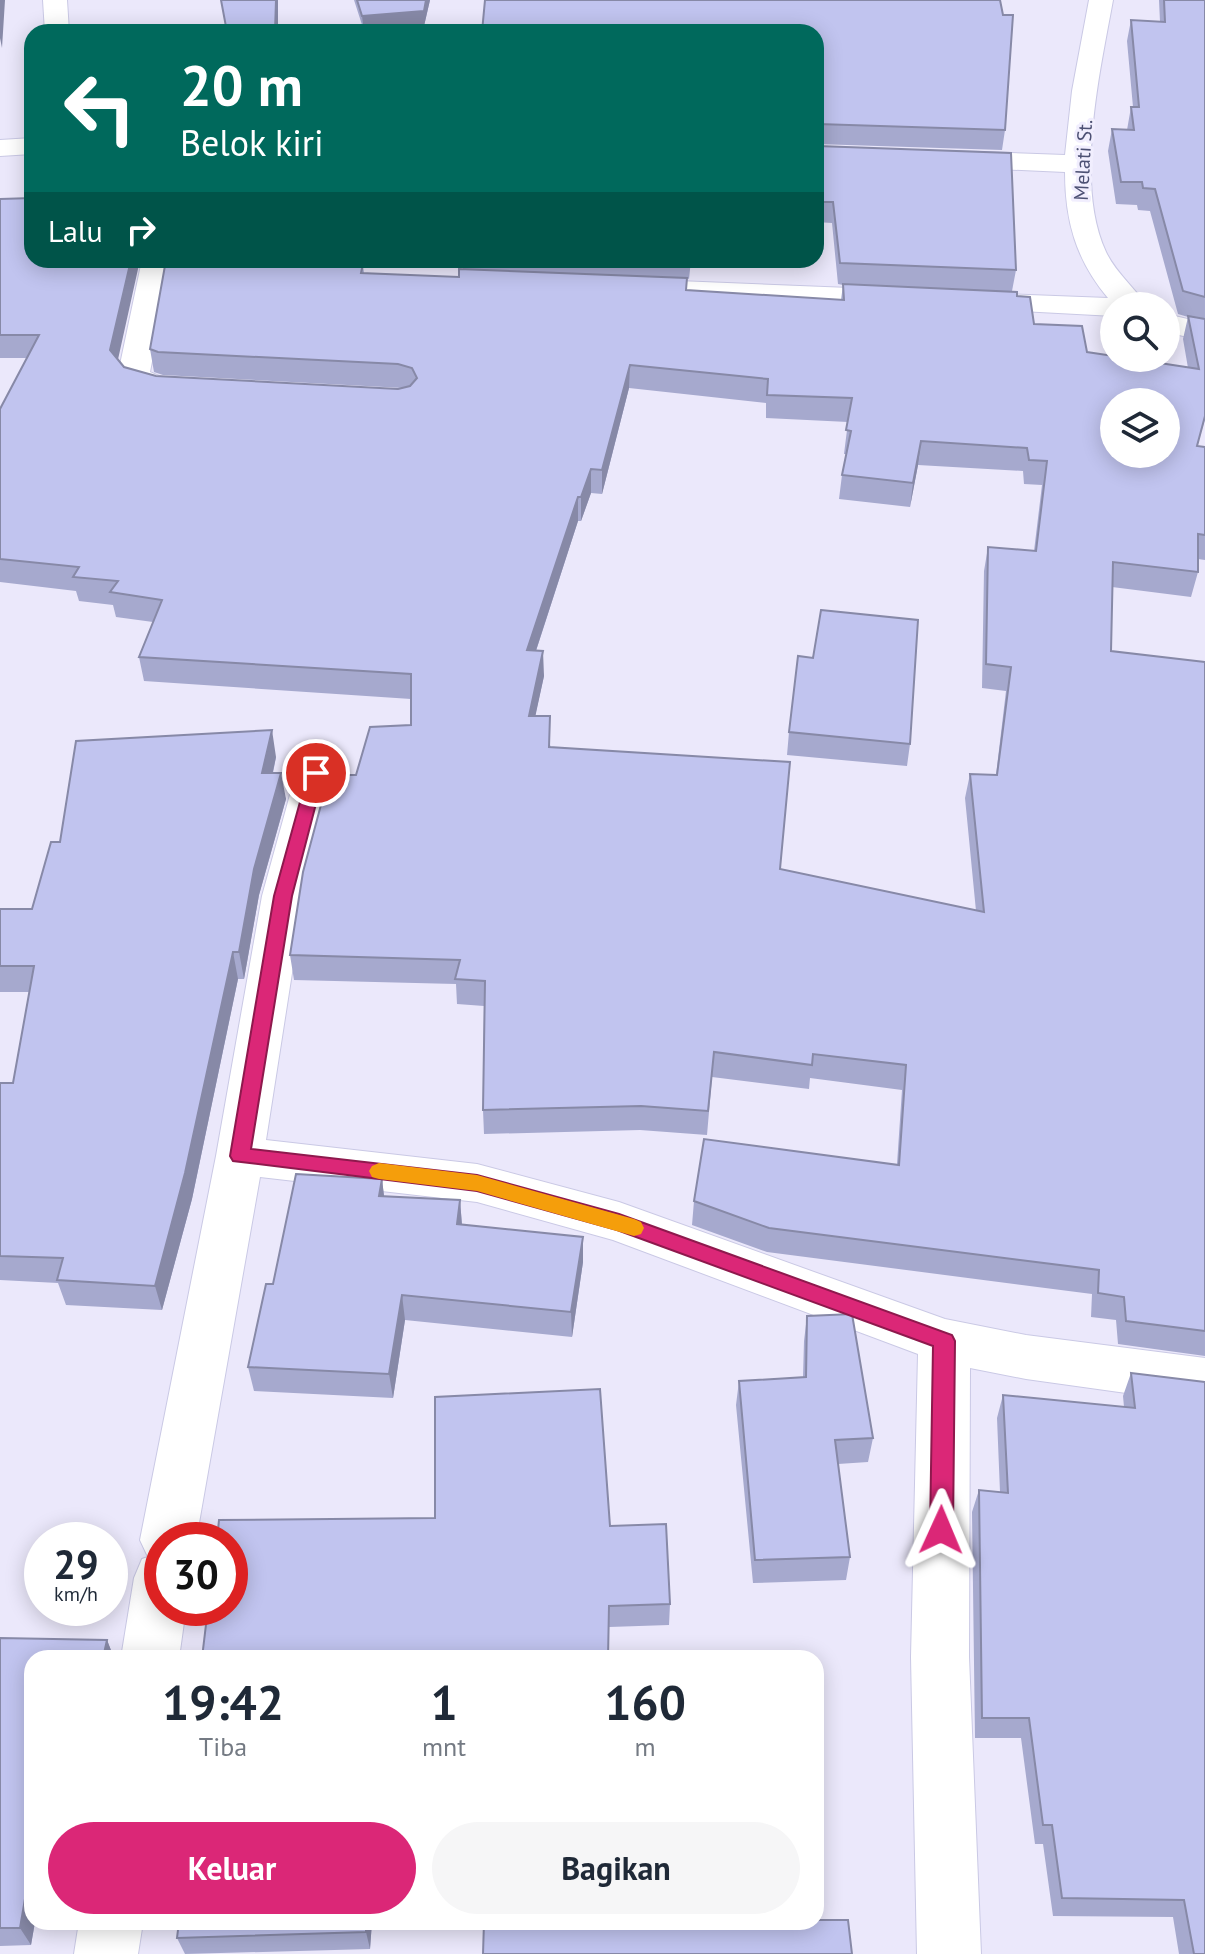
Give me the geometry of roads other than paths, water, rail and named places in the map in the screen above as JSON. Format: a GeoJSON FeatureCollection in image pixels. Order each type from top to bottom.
{"type":"FeatureCollection","features":[{"type":"Feature","properties":{"kind":"street"},"geometry":{"type":"LineString","coordinates":[[55,0],[56,24]]}},
{"type":"Feature","properties":{"kind":"street","name":"Melati St."},"geometry":{"type":"LineString","coordinates":[[1101,0],[1078,164],[1081,221],[1090,249],[1108,281],[1119,292]]}},
{"type":"Feature","properties":{"kind":"street"},"geometry":{"type":"LineString","coordinates":[[0,148],[24,146]]}},
{"type":"Feature","properties":{"kind":"street"},"geometry":{"type":"LineString","coordinates":[[931,158],[1078,164]]}},
{"type":"Feature","properties":{"kind":"street"},"geometry":{"type":"LineString","coordinates":[[156,268],[134,374],[140,381],[160,387],[223,391]]}},
{"type":"Feature","properties":{"kind":"street"},"geometry":{"type":"LineString","coordinates":[[202,268],[246,272]]}},
{"type":"Feature","properties":{"kind":"street"},"geometry":{"type":"LineString","coordinates":[[605,287],[1100,306]]}},
{"type":"Feature","properties":{"kind":"street"},"geometry":{"type":"LineString","coordinates":[[1180,326],[1205,332]]}},
{"type":"Feature","properties":{"kind":"street"},"geometry":{"type":"LineString","coordinates":[[171,1522],[240,1156],[283,896],[316,773]]}},
{"type":"Feature","properties":{"kind":"street"},"geometry":{"type":"LineString","coordinates":[[240,1156],[477,1183],[619,1222],[944,1341],[1026,1357],[1205,1381]]}},
{"type":"Feature","properties":{"kind":"street"},"geometry":{"type":"LineString","coordinates":[[944,1341],[940,1657],[949,1954]]}},
{"type":"Feature","properties":{"kind":"street"},"geometry":{"type":"LineString","coordinates":[[151,1650],[155,1626]]}},
{"type":"Feature","properties":{"kind":"street"},"geometry":{"type":"LineString","coordinates":[[106,1954],[110,1930]]}}]}
